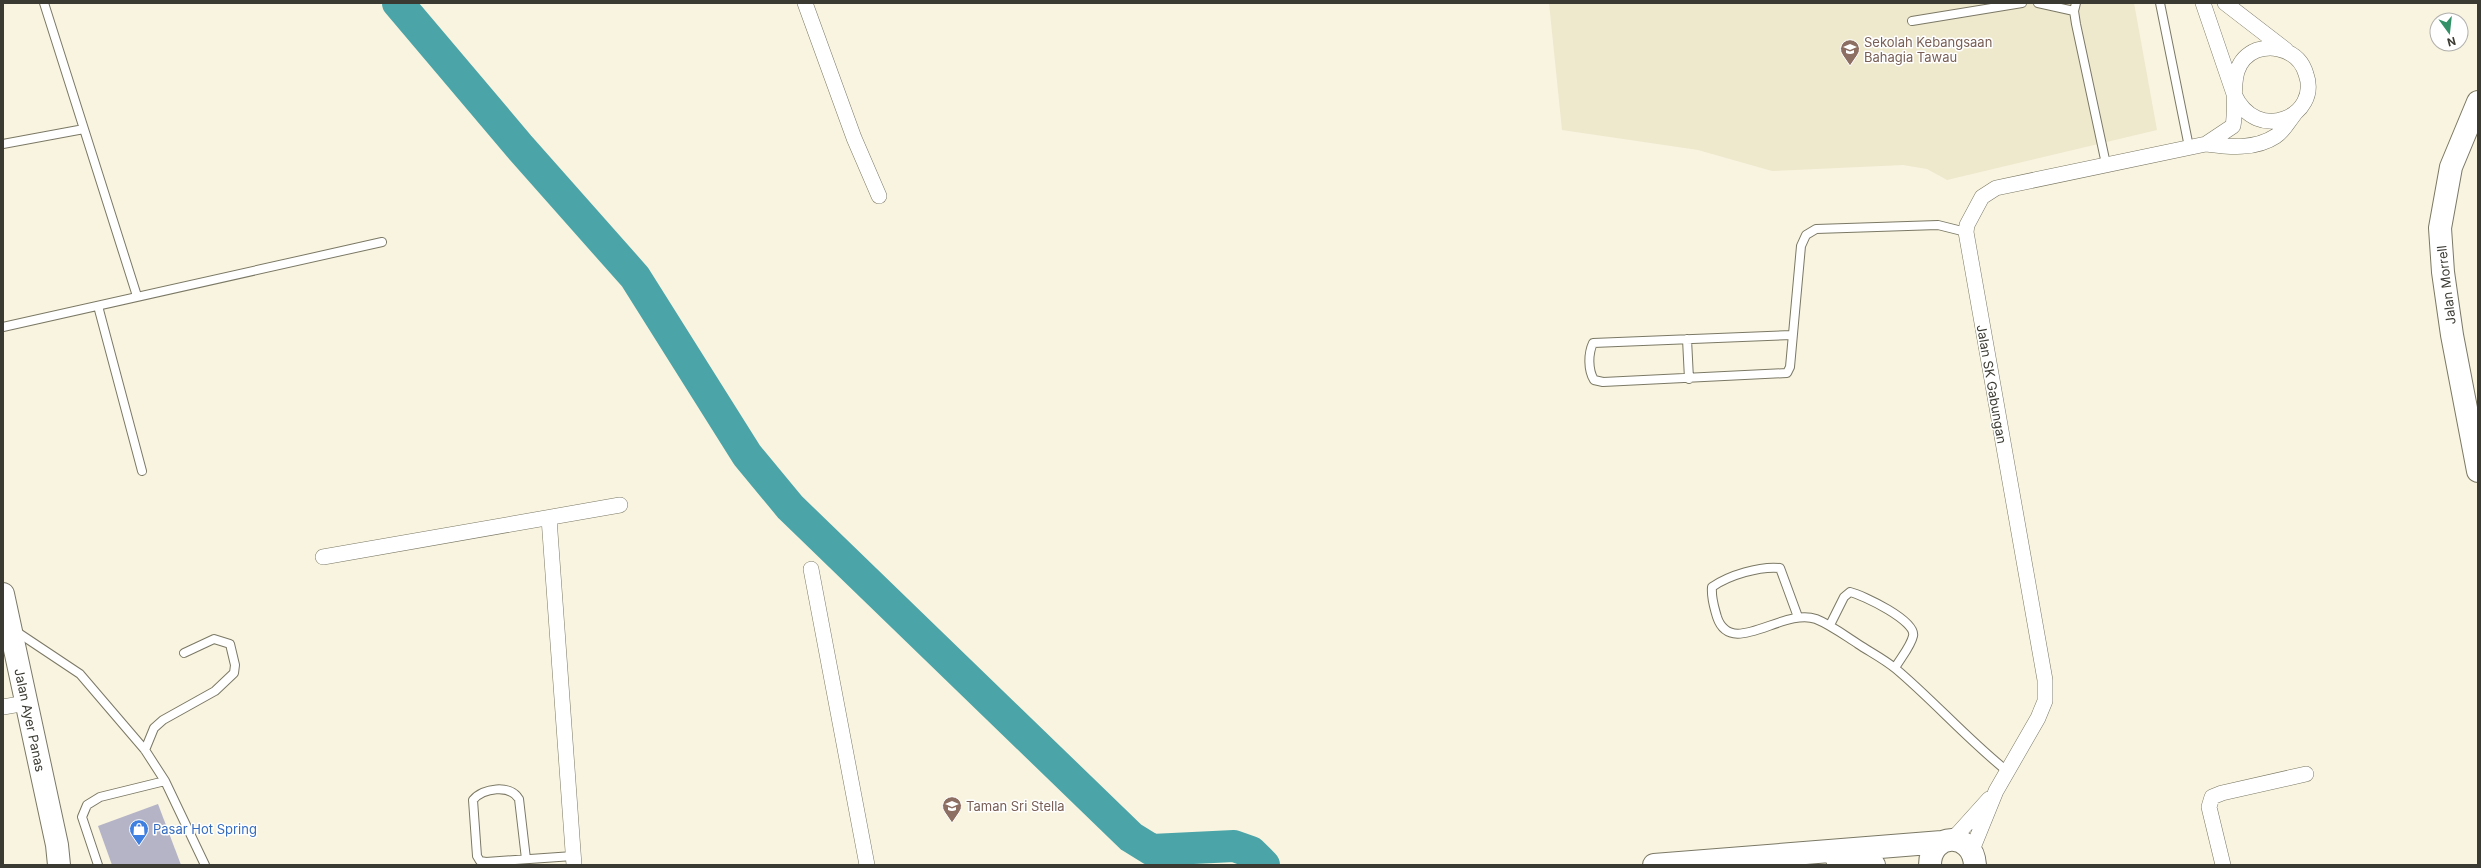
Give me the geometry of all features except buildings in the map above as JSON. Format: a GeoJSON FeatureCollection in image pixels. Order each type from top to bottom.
{"type":"FeatureCollection","features":[{"type":"Feature","properties":{"kind":"street"},"geometry":{"type":"LineString","coordinates":[[805,3],[854,138],[879,196]]}},
{"type":"Feature","properties":{"kind":"street"},"geometry":{"type":"LineString","coordinates":[[2203,3],[2239,105],[2248,114],[2259,120],[2281,120],[2296,112]]}},
{"type":"Feature","properties":{"kind":"street"},"geometry":{"type":"LineString","coordinates":[[1966,229],[1982,197],[1996,188],[2189,147],[2206,144],[2236,148],[2264,142],[2277,136],[2304,103],[2308,91],[2308,79],[2304,68],[2297,58],[2225,3]]}},
{"type":"Feature","properties":{"kind":"street"},"geometry":{"type":"LineString","coordinates":[[2206,144],[2233,126],[2236,113],[2234,94],[2236,70],[2243,60],[2252,52],[2269,48],[2287,51]]}},
{"type":"Feature","properties":{"kind":"street","name":"Jalan Morrell"},"geometry":{"type":"LineString","coordinates":[[2478,102],[2451,167],[2440,228],[2443,272],[2452,335],[2478,471]]}},
{"type":"Feature","properties":{"kind":"street","name":"Jalan SK Gabungan"},"geometry":{"type":"LineString","coordinates":[[1966,229],[2045,680],[2045,701],[2038,718],[1996,791],[1977,859]]}},
{"type":"Feature","properties":{"kind":"street"},"geometry":{"type":"LineString","coordinates":[[323,557],[620,505]]}},
{"type":"Feature","properties":{"kind":"street"},"geometry":{"type":"LineString","coordinates":[[549,518],[574,861]]}},
{"type":"Feature","properties":{"kind":"street"},"geometry":{"type":"LineString","coordinates":[[811,569],[867,865]]}},
{"type":"Feature","properties":{"kind":"street","name":"Jalan Ayer Panas"},"geometry":{"type":"LineString","coordinates":[[3,594],[58,855],[66,865]]}},
{"type":"Feature","properties":{"kind":"street"},"geometry":{"type":"LineString","coordinates":[[3,707],[26,703]]}},
{"type":"Feature","properties":{"kind":"street"},"geometry":{"type":"LineString","coordinates":[[2223,865],[2209,807],[2212,797],[2222,793],[2306,774]]}},
{"type":"Feature","properties":{"kind":"street","name":"Jalan SK Gabungan"},"geometry":{"type":"LineString","coordinates":[[1948,841],[1996,791]]}},
{"type":"Feature","properties":{"kind":"street"},"geometry":{"type":"LineString","coordinates":[[1930,865],[1930,857],[1934,848],[1948,841]]}},
{"type":"Feature","properties":{"kind":"street"},"geometry":{"type":"LineString","coordinates":[[1654,865],[1796,852],[1948,841],[1964,842],[1977,859]]}},
{"type":"Feature","properties":{"kind":"street"},"geometry":{"type":"LineString","coordinates":[[1796,852],[1874,865]]}},
{"type":"Feature","properties":{"kind":"lane"},"geometry":{"type":"LineString","coordinates":[[44,3],[137,296]]}},
{"type":"Feature","properties":{"kind":"lane"},"geometry":{"type":"LineString","coordinates":[[1912,22],[2022,3]]}},
{"type":"Feature","properties":{"kind":"lane"},"geometry":{"type":"LineString","coordinates":[[2038,3],[2075,7],[2106,164]]}},
{"type":"Feature","properties":{"kind":"lane"},"geometry":{"type":"LineString","coordinates":[[2160,3],[2189,147]]}},
{"type":"Feature","properties":{"kind":"lane"},"geometry":{"type":"LineString","coordinates":[[3,144],[84,129]]}},
{"type":"Feature","properties":{"kind":"lane"},"geometry":{"type":"LineString","coordinates":[[1792,336],[1593,343],[1590,350],[1590,374],[1594,380],[1603,382],[1689,379],[1787,373],[1790,367],[1801,246],[1806,235],[1816,229],[1938,225],[1966,229]]}},
{"type":"Feature","properties":{"kind":"lane"},"geometry":{"type":"LineString","coordinates":[[3,327],[382,242]]}},
{"type":"Feature","properties":{"kind":"lane"},"geometry":{"type":"LineString","coordinates":[[98,306],[142,472]]}},
{"type":"Feature","properties":{"kind":"lane"},"geometry":{"type":"LineString","coordinates":[[1687,339],[1689,379]]}},
{"type":"Feature","properties":{"kind":"lane"},"geometry":{"type":"LineString","coordinates":[[1798,617],[1780,568],[1768,566],[1720,582],[1712,588],[1711,599],[1720,626],[1726,632],[1737,635],[1798,617],[1814,618],[1830,625],[1895,668],[1980,749],[2007,771]]}},
{"type":"Feature","properties":{"kind":"lane"},"geometry":{"type":"LineString","coordinates":[[1830,625],[1844,597],[1850,592],[1860,595],[1905,621],[1912,628],[1914,635],[1895,668]]}},
{"type":"Feature","properties":{"kind":"lane"},"geometry":{"type":"LineString","coordinates":[[10,627],[80,674],[145,750],[165,781],[205,865]]}},
{"type":"Feature","properties":{"kind":"lane"},"geometry":{"type":"LineString","coordinates":[[145,750],[154,728],[163,720],[215,691],[234,673],[235,664],[230,644],[214,639],[184,653]]}},
{"type":"Feature","properties":{"kind":"lane"},"geometry":{"type":"LineString","coordinates":[[98,865],[82,817],[87,805],[100,797],[165,781]]}},
{"type":"Feature","properties":{"kind":"lane"},"geometry":{"type":"LineString","coordinates":[[526,859],[519,799],[515,793],[508,789],[482,792],[473,800],[477,856],[480,860],[486,862],[526,859],[574,861]]}},
{"type":"Feature","properties":{"kind":"shaded area","name":"Sekolah Kebangsaan Bahagia Tawau"},"geometry":{"type":"Polygon","coordinates":[[[1549,3],[2134,3],[2157,130],[1947,180],[1927,169],[1903,165],[1772,171],[1698,150],[1562,130],[1549,3]]]}},
{"type":"Feature","properties":{"kind":"waterway"},"geometry":{"type":"LineString","coordinates":[[398,3],[519,146],[635,277],[747,455],[790,507],[1131,837],[1152,850],[1234,846],[1251,852],[1264,865]]}},
{"type":"Feature","properties":{"kind":"place","name":"Sekolah Kebangsaan Bahagia Tawau"},"geometry":{"type":"Point","coordinates":[1850,66]}},
{"type":"Feature","properties":{"kind":"place","name":"Taman Sri Stella"},"geometry":{"type":"Point","coordinates":[952,823]}},
{"type":"Feature","properties":{"kind":"place","name":"Pasar Hot Spring"},"geometry":{"type":"Point","coordinates":[139,846]}}]}
